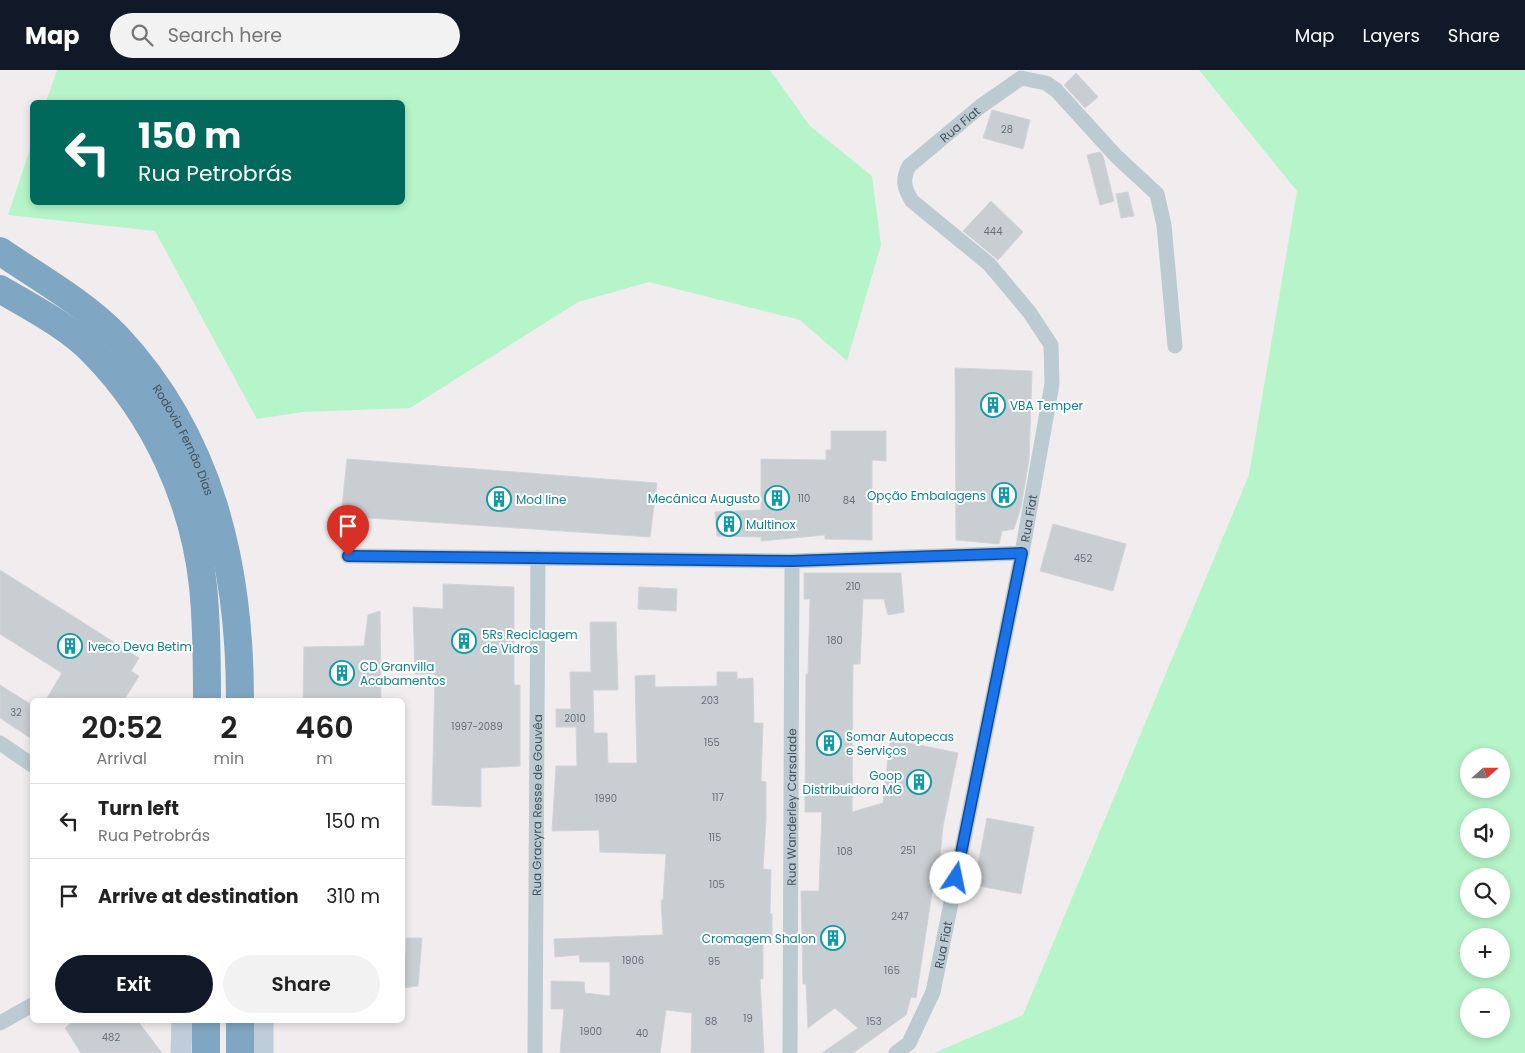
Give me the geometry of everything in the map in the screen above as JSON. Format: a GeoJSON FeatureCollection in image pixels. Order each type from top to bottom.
{"type":"FeatureCollection","features":[{"type":"Feature","properties":{"kind":"highway","name":"Rodovia Fernão Dias"},"geometry":{"type":"LineString","coordinates":[[0,251],[74,300],[115,336],[160,389],[190,443],[216,508],[234,589],[240,697]]}},
{"type":"Feature","properties":{"kind":"highway","name":"Rodovia Fernão Dias"},"geometry":{"type":"LineString","coordinates":[[0,289],[55,322],[94,352],[135,403],[166,455],[188,514],[203,584],[208,646],[207,698]]}},
{"type":"Feature","properties":{"kind":"highway"},"geometry":{"type":"LineString","coordinates":[[190,698],[191,680],[208,646]]}},
{"type":"Feature","properties":{"kind":"highway"},"geometry":{"type":"LineString","coordinates":[[206,1023],[206,1053]]}},
{"type":"Feature","properties":{"kind":"highway"},"geometry":{"type":"LineString","coordinates":[[240,1023],[240,1053]]}},
{"type":"Feature","properties":{"kind":"street","name":"Rua Fiat"},"geometry":{"type":"LineString","coordinates":[[896,1053],[909,1043],[933,992],[1022,553],[1052,384],[1050,345],[1030,313],[989,264],[912,201],[906,190],[904,178],[909,166],[1021,74],[1046,83],[1056,90],[1116,156],[1157,194],[1164,225],[1175,346]]}},
{"type":"Feature","properties":{"kind":"street"},"geometry":{"type":"LineString","coordinates":[[348,556],[792,561],[1022,553]]}},
{"type":"Feature","properties":{"kind":"street","name":"Rua Gracyra Resse de Gouvêa"},"geometry":{"type":"LineString","coordinates":[[535,1053],[538,558]]}},
{"type":"Feature","properties":{"kind":"street","name":"Rua Wanderley Carsalade"},"geometry":{"type":"LineString","coordinates":[[790,1053],[792,561]]}},
{"type":"Feature","properties":{"kind":"street"},"geometry":{"type":"LineString","coordinates":[[0,743],[30,764]]}},
{"type":"Feature","properties":{"kind":"street"},"geometry":{"type":"LineString","coordinates":[[0,1023],[30,1006]]}},
{"type":"Feature","properties":{"kind":"street"},"geometry":{"type":"LineString","coordinates":[[181,1053],[182,1023]]}},
{"type":"Feature","properties":{"kind":"street"},"geometry":{"type":"LineString","coordinates":[[263,1023],[263,1053]]}},
{"type":"Feature","properties":{"kind":"green space"},"geometry":{"type":"Polygon","coordinates":[[[57,70],[770,70],[810,126],[872,176],[881,245],[847,361],[800,320],[649,282],[578,302],[410,408],[302,412],[257,419],[155,231],[8,215],[30,149],[30,205],[405,205],[405,100],[47,100],[57,70]]]}},
{"type":"Feature","properties":{"kind":"green space"},"geometry":{"type":"Polygon","coordinates":[[[1199,70],[1525,70],[1525,1053],[934,1053],[1023,1015],[1249,475],[1297,191],[1199,70]]]}},
{"type":"Feature","properties":{"kind":"building"},"geometry":{"type":"Polygon","coordinates":[[[1076,73],[1098,97],[1085,108],[1064,85],[1076,73]]]}},
{"type":"Feature","properties":{"kind":"building"},"geometry":{"type":"Polygon","coordinates":[[[992,110],[1030,120],[1023,149],[983,138],[992,110]]]}},
{"type":"Feature","properties":{"kind":"building"},"geometry":{"type":"Polygon","coordinates":[[[1100,152],[1103,156],[1114,201],[1100,205],[1087,155],[1100,152]]]}},
{"type":"Feature","properties":{"kind":"building"},"geometry":{"type":"Polygon","coordinates":[[[1128,192],[1134,216],[1121,218],[1116,194],[1128,192]]]}},
{"type":"Feature","properties":{"kind":"building"},"geometry":{"type":"Polygon","coordinates":[[[991,201],[1023,232],[998,260],[963,231],[991,201]]]}},
{"type":"Feature","properties":{"kind":"building"},"geometry":{"type":"Polygon","coordinates":[[[955,368],[1032,371],[1029,460],[1021,507],[1014,529],[1002,531],[999,544],[956,540],[955,368]]]}},
{"type":"Feature","properties":{"kind":"building"},"geometry":{"type":"Polygon","coordinates":[[[831,431],[886,431],[886,461],[872,460],[872,540],[825,539],[825,535],[761,541],[761,537],[717,536],[715,512],[761,510],[761,459],[826,460],[826,450],[831,450],[831,431]]]}},
{"type":"Feature","properties":{"kind":"building","name":"Mod line"},"geometry":{"type":"Polygon","coordinates":[[[347,459],[657,483],[650,537],[341,516],[347,459]]]}},
{"type":"Feature","properties":{"kind":"building"},"geometry":{"type":"Polygon","coordinates":[[[1053,524],[1126,544],[1113,591],[1040,571],[1053,524]]]}},
{"type":"Feature","properties":{"kind":"building","name":"Iveco Deva Betim"},"geometry":{"type":"Polygon","coordinates":[[[0,570],[139,658],[131,671],[139,676],[125,698],[47,698],[62,673],[0,634],[0,570]]]}},
{"type":"Feature","properties":{"kind":"building"},"geometry":{"type":"Polygon","coordinates":[[[804,573],[901,573],[904,612],[888,615],[884,599],[863,599],[860,664],[853,664],[852,812],[883,803],[890,739],[958,753],[943,826],[937,887],[933,886],[916,998],[911,997],[906,1015],[853,1053],[822,1053],[858,1028],[835,1008],[808,1028],[806,984],[803,984],[801,891],[819,891],[822,812],[805,812],[806,674],[808,674],[810,599],[804,599],[804,573]]]}},
{"type":"Feature","properties":{"kind":"building"},"geometry":{"type":"Polygon","coordinates":[[[443,584],[514,587],[514,685],[520,685],[520,766],[481,768],[481,807],[432,805],[435,674],[415,674],[413,607],[443,609],[443,584]]]}},
{"type":"Feature","properties":{"kind":"building"},"geometry":{"type":"Polygon","coordinates":[[[639,587],[677,589],[676,611],[638,609],[639,587]]]}},
{"type":"Feature","properties":{"kind":"building","name":"CD Granvilla Acabamentos"},"geometry":{"type":"Polygon","coordinates":[[[380,611],[381,698],[303,698],[304,647],[364,646],[368,615],[380,611]]]}},
{"type":"Feature","properties":{"kind":"building"},"geometry":{"type":"Polygon","coordinates":[[[590,622],[616,622],[618,690],[593,690],[594,733],[607,733],[608,763],[637,763],[635,676],[655,675],[655,687],[717,686],[717,672],[737,672],[737,679],[753,678],[754,723],[763,723],[761,781],[766,782],[766,819],[763,869],[771,870],[770,913],[772,914],[772,941],[763,940],[763,979],[760,979],[764,1053],[691,1053],[692,1013],[666,1010],[660,1053],[560,1053],[564,1009],[551,1009],[551,981],[584,982],[585,993],[610,996],[610,962],[580,962],[579,955],[555,957],[554,939],[663,935],[661,900],[663,900],[666,854],[600,852],[599,830],[552,831],[556,766],[577,766],[576,727],[556,727],[556,709],[571,709],[570,672],[591,672],[590,622]]]}},
{"type":"Feature","properties":{"kind":"building"},"geometry":{"type":"Polygon","coordinates":[[[0,685],[30,704],[30,738],[0,718],[0,685]]]}},
{"type":"Feature","properties":{"kind":"building"},"geometry":{"type":"Polygon","coordinates":[[[987,818],[1034,827],[1021,894],[974,885],[987,818]]]}},
{"type":"Feature","properties":{"kind":"building"},"geometry":{"type":"Polygon","coordinates":[[[406,938],[422,938],[418,986],[405,988],[406,938]]]}},
{"type":"Feature","properties":{"kind":"building"},"geometry":{"type":"Polygon","coordinates":[[[71,1023],[139,1023],[162,1053],[81,1053],[65,1028],[71,1023]]]}},
{"type":"Feature","properties":{"kind":"place","name":"VBA Temper"},"geometry":{"type":"Point","coordinates":[993,405]}},
{"type":"Feature","properties":{"kind":"place","name":"Opção Embalagens"},"geometry":{"type":"Point","coordinates":[1004,495]}},
{"type":"Feature","properties":{"kind":"place","name":"Mecânica Augusto"},"geometry":{"type":"Point","coordinates":[777,498]}},
{"type":"Feature","properties":{"kind":"place","name":"Mod line"},"geometry":{"type":"Point","coordinates":[499,499]}},
{"type":"Feature","properties":{"kind":"place","name":"Multinox"},"geometry":{"type":"Point","coordinates":[729,524]}},
{"type":"Feature","properties":{"kind":"place","name":"5Rs Reciclagem de Vidros"},"geometry":{"type":"Point","coordinates":[464,641]}},
{"type":"Feature","properties":{"kind":"place","name":"Iveco Deva Betim"},"geometry":{"type":"Point","coordinates":[70,646]}},
{"type":"Feature","properties":{"kind":"place","name":"CD Granvilla Acabamentos"},"geometry":{"type":"Point","coordinates":[342,673]}},
{"type":"Feature","properties":{"kind":"place","name":"Somar Autopecas e Serviços"},"geometry":{"type":"Point","coordinates":[829,743]}},
{"type":"Feature","properties":{"kind":"place","name":"Goop Distribuidora MG"},"geometry":{"type":"Point","coordinates":[919,782]}},
{"type":"Feature","properties":{"kind":"place","name":"Cromagem Shalon"},"geometry":{"type":"Point","coordinates":[833,938]}},
{"type":"Feature","properties":{"kind":"route"},"geometry":{"type":"LineString","coordinates":[[348,556],[792,561],[1022,553],[956,878]]}}]}
